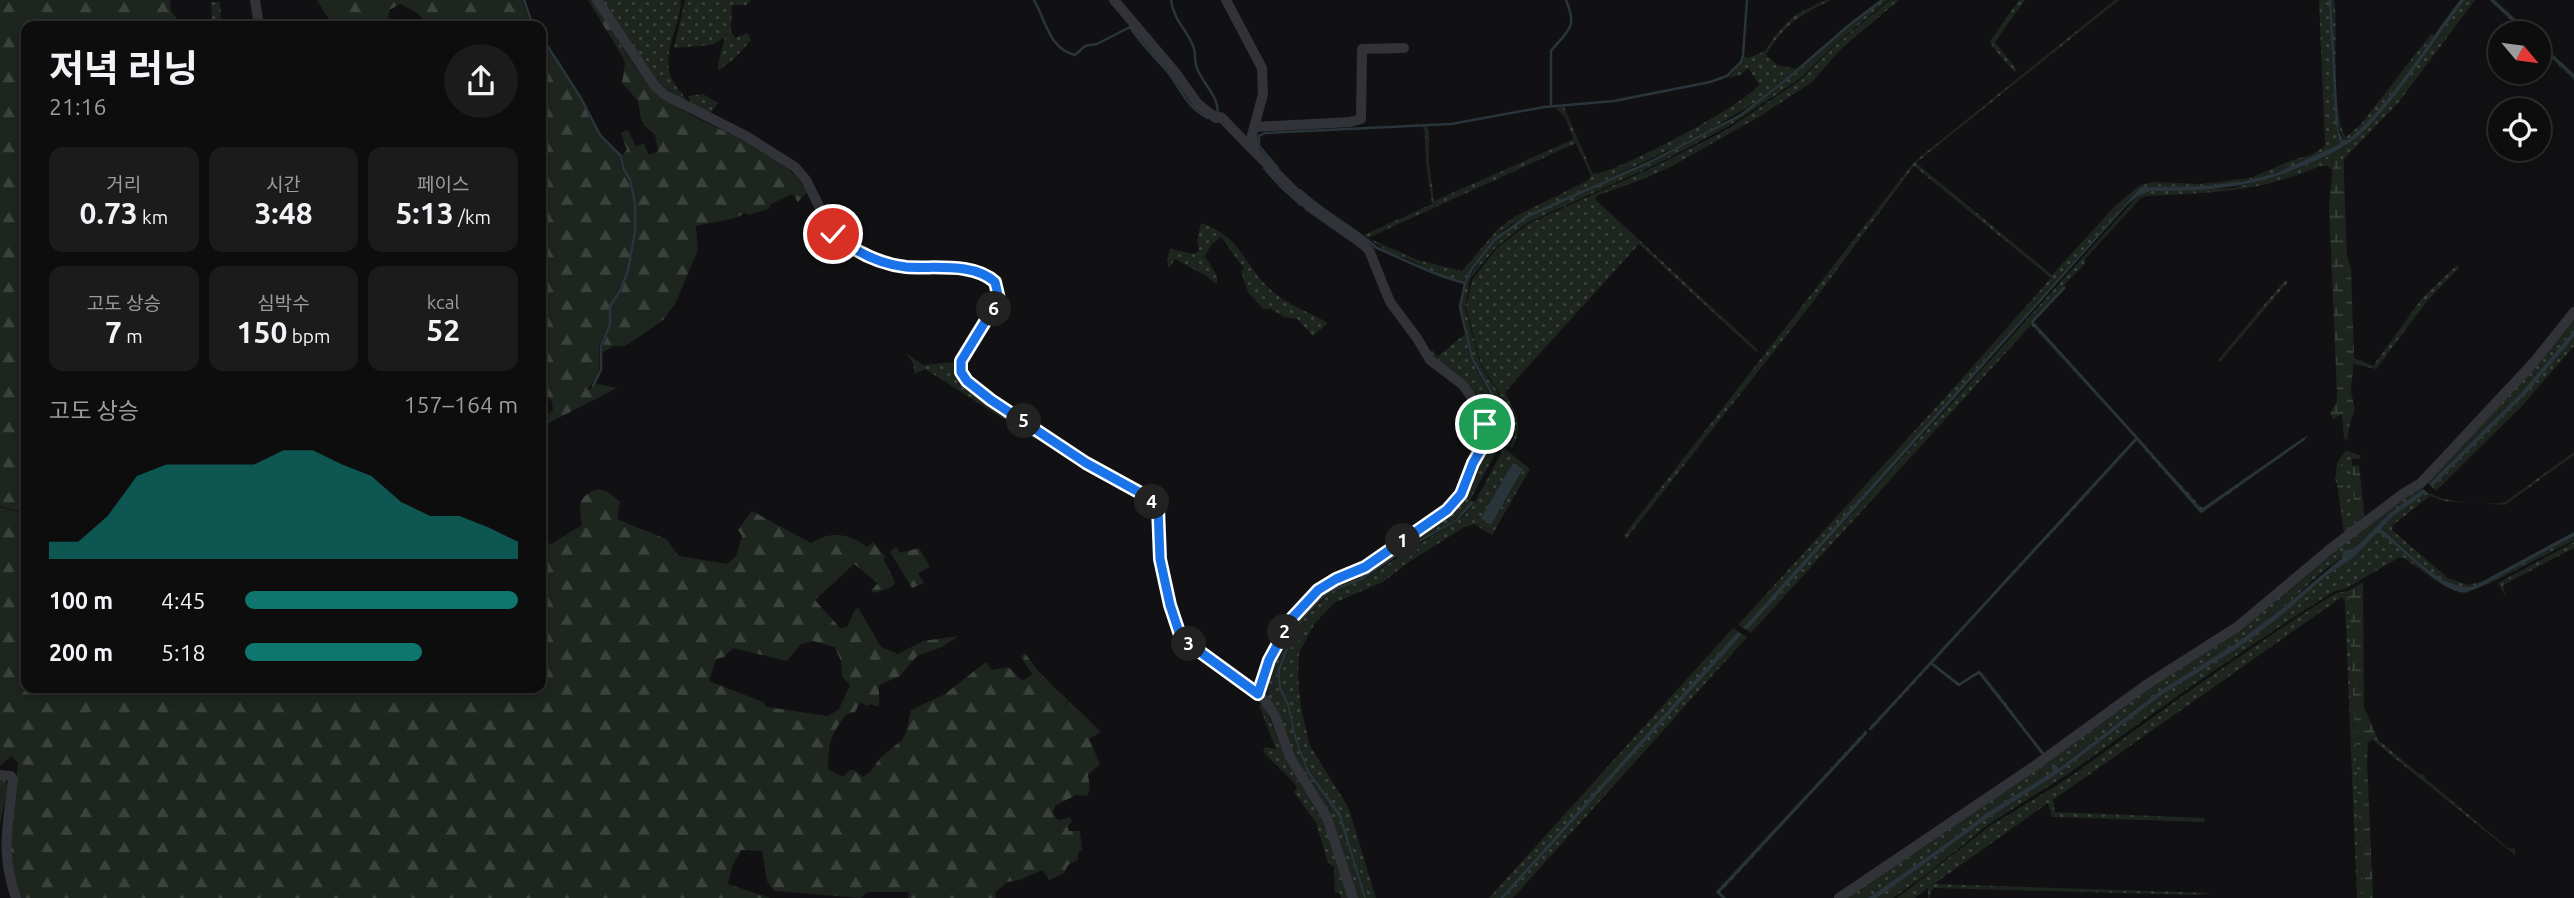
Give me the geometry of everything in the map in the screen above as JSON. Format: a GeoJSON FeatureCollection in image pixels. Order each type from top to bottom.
{"type":"FeatureCollection","features":[{"type":"Feature","properties":{"kind":"street"},"geometry":{"type":"LineString","coordinates":[[255,0],[258,21]]}},
{"type":"Feature","properties":{"kind":"street"},"geometry":{"type":"LineString","coordinates":[[597,0],[655,86],[665,94],[746,136],[795,167],[806,180],[833,234],[846,245],[882,262],[905,267],[977,271],[995,282],[999,299],[961,361],[961,372],[967,381],[991,400],[1086,463],[1146,496],[1158,508],[1160,559],[1170,605],[1181,638],[1265,699],[1275,716],[1290,757],[1327,818],[1353,898]]}},
{"type":"Feature","properties":{"kind":"street"},"geometry":{"type":"LineString","coordinates":[[1114,0],[1175,72],[1198,104],[1216,118],[1222,117],[1228,121],[1308,205],[1352,234],[1369,250],[1390,302],[1430,360],[1463,385],[1480,410],[1488,437],[1473,463],[1461,494],[1447,510],[1365,567],[1318,590],[1292,618],[1269,660],[1258,694]]}},
{"type":"Feature","properties":{"kind":"street"},"geometry":{"type":"LineString","coordinates":[[1226,0],[1262,68],[1263,94],[1252,135],[1255,152]]}},
{"type":"Feature","properties":{"kind":"street"},"geometry":{"type":"LineString","coordinates":[[1255,127],[1361,120],[1362,49],[1404,48]]}},
{"type":"Feature","properties":{"kind":"street"},"geometry":{"type":"LineString","coordinates":[[1839,898],[2051,755],[2146,685],[2237,627],[2330,550],[2421,483],[2534,362],[2574,312]]}},
{"type":"Feature","properties":{"kind":"street"},"geometry":{"type":"LineString","coordinates":[[0,775],[11,776],[13,780],[2,836],[4,866],[16,898]]}},
{"type":"Feature","properties":{"kind":"green space"},"geometry":{"type":"Polygon","coordinates":[[[0,0],[170,0],[171,11],[178,21],[21,21],[21,512],[0,506],[0,0]]]}},
{"type":"Feature","properties":{"kind":"green space"},"geometry":{"type":"Polygon","coordinates":[[[317,0],[522,0],[529,21],[425,21],[416,12],[400,4],[389,10],[388,21],[330,21],[317,0]]]}},
{"type":"Feature","properties":{"kind":"green space"},"geometry":{"type":"Polygon","coordinates":[[[588,0],[594,0],[635,66],[666,99],[761,149],[794,175],[807,192],[798,202],[792,194],[771,204],[768,209],[696,226],[698,250],[675,304],[664,319],[625,346],[614,346],[601,353],[611,324],[611,306],[621,292],[629,270],[636,230],[636,203],[631,180],[623,167],[622,155],[627,150],[621,133],[628,130],[636,147],[644,143],[649,155],[658,151],[655,135],[641,119],[638,101],[622,83],[625,63],[622,56],[588,0]]]}},
{"type":"Feature","properties":{"kind":"green space"},"geometry":{"type":"Polygon","coordinates":[[[602,0],[681,0],[668,58],[672,80],[686,100],[647,71],[602,0]]]}},
{"type":"Feature","properties":{"kind":"green space"},"geometry":{"type":"Polygon","coordinates":[[[685,0],[751,0],[746,5],[732,5],[731,32],[735,38],[747,33],[751,40],[735,58],[718,71],[725,37],[712,45],[674,48],[685,0]]]}},
{"type":"Feature","properties":{"kind":"green space"},"geometry":{"type":"Polygon","coordinates":[[[1825,0],[1831,0],[1794,22],[1773,44],[1766,55],[1777,65],[1797,69],[1759,100],[1703,134],[1510,225],[1494,238],[1464,281],[1439,275],[1406,258],[1391,254],[1369,238],[1418,260],[1462,271],[1497,230],[1514,217],[1587,181],[1591,176],[1576,143],[1368,238],[1364,235],[1432,204],[1422,125],[1429,131],[1429,162],[1434,201],[1574,139],[1565,117],[1556,108],[1564,107],[1593,174],[1606,171],[1627,163],[1709,120],[1751,93],[1759,84],[1748,68],[1740,75],[1728,78],[1745,56],[1748,58],[1765,51],[1777,33],[1795,15],[1825,0]]]}},
{"type":"Feature","properties":{"kind":"green space"},"geometry":{"type":"Polygon","coordinates":[[[1883,0],[1888,0],[1831,48],[1801,78],[1727,127],[1657,164],[1527,223],[1496,247],[1470,279],[1465,307],[1480,364],[1512,415],[1514,434],[1508,446],[1505,443],[1509,424],[1472,358],[1461,307],[1465,283],[1496,239],[1528,217],[1651,163],[1741,116],[1883,0]]]}},
{"type":"Feature","properties":{"kind":"green space"},"geometry":{"type":"Polygon","coordinates":[[[1890,0],[1899,0],[1841,49],[1812,82],[1762,115],[1672,166],[1596,196],[1596,200],[1758,350],[1756,352],[1639,244],[1505,392],[1518,425],[1512,448],[1510,446],[1515,434],[1513,415],[1481,364],[1466,307],[1472,280],[1497,248],[1528,224],[1658,165],[1728,129],[1802,79],[1832,48],[1890,0]]]}},
{"type":"Feature","properties":{"kind":"green space"},"geometry":{"type":"Polygon","coordinates":[[[2019,0],[2025,0],[1995,42],[2017,70],[2014,72],[1990,41],[2019,0]]]}},
{"type":"Feature","properties":{"kind":"green space"},"geometry":{"type":"Polygon","coordinates":[[[2115,0],[2119,0],[1916,163],[2052,275],[2113,208],[2140,185],[2154,182],[2200,184],[2251,178],[2313,154],[2325,146],[2319,0],[2330,0],[2332,62],[2340,144],[2292,167],[2241,181],[2206,186],[2141,187],[1743,628],[1738,625],[2051,278],[1914,166],[1816,298],[1626,539],[1624,535],[1914,162],[2115,0]]]}},
{"type":"Feature","properties":{"kind":"green space"},"geometry":{"type":"Polygon","coordinates":[[[2331,0],[2334,0],[2335,7],[2339,113],[2346,137],[2361,124],[2432,33],[2434,35],[2383,104],[2348,140],[2344,140],[2337,123],[2331,0]]]}},
{"type":"Feature","properties":{"kind":"green space"},"geometry":{"type":"Polygon","coordinates":[[[2465,0],[2475,0],[2398,103],[2344,159],[2344,176],[2339,161],[2344,147],[2365,130],[2401,87],[2465,0]]]}},
{"type":"Feature","properties":{"kind":"green space"},"geometry":{"type":"Polygon","coordinates":[[[2489,0],[2495,0],[2518,21],[2512,21],[2489,0]]]}},
{"type":"Feature","properties":{"kind":"green space"},"geometry":{"type":"Polygon","coordinates":[[[211,2],[220,2],[221,21],[212,21],[211,2]]]}},
{"type":"Feature","properties":{"kind":"green space"},"geometry":{"type":"Polygon","coordinates":[[[546,47],[580,98],[599,136],[620,156],[621,168],[628,180],[634,203],[634,230],[627,270],[609,305],[609,324],[599,346],[599,370],[596,379],[586,391],[598,384],[617,388],[546,424],[546,415],[553,410],[552,402],[546,393],[546,47]]]}},
{"type":"Feature","properties":{"kind":"green space"},"geometry":{"type":"Polygon","coordinates":[[[2552,53],[2574,74],[2574,80],[2552,59],[2552,53]]]}},
{"type":"Feature","properties":{"kind":"green space"},"geometry":{"type":"Polygon","coordinates":[[[703,94],[718,103],[710,114],[692,105],[688,96],[703,94]]]}},
{"type":"Feature","properties":{"kind":"green space"},"geometry":{"type":"Polygon","coordinates":[[[2344,147],[2339,161],[2344,176],[2347,256],[2351,268],[2354,358],[2351,392],[2355,410],[2347,441],[2344,438],[2342,414],[2333,419],[2330,414],[2337,401],[2337,391],[2329,207],[2333,164],[2327,156],[2344,147]]]}},
{"type":"Feature","properties":{"kind":"green space"},"geometry":{"type":"Polygon","coordinates":[[[2327,156],[2333,164],[2331,170],[2328,166],[2320,166],[2276,182],[2235,190],[2141,198],[2085,259],[2085,264],[2064,285],[2066,288],[2034,322],[2202,508],[2308,437],[2201,514],[2137,441],[1933,663],[1959,683],[1978,671],[1982,672],[2046,755],[2044,757],[1979,674],[1958,686],[1931,665],[1872,730],[1869,728],[2135,438],[2031,325],[1751,633],[1747,630],[2138,196],[2151,191],[2234,188],[2297,169],[2327,156]]]}},
{"type":"Feature","properties":{"kind":"green space"},"geometry":{"type":"Polygon","coordinates":[[[1201,223],[1226,236],[1271,290],[1328,323],[1313,336],[1297,319],[1284,317],[1271,309],[1263,309],[1248,292],[1241,271],[1244,268],[1221,237],[1211,245],[1205,256],[1217,276],[1217,285],[1175,259],[1169,268],[1167,260],[1170,249],[1194,254],[1199,250],[1197,241],[1201,223]]]}},
{"type":"Feature","properties":{"kind":"green space"},"geometry":{"type":"Polygon","coordinates":[[[2457,265],[2459,268],[2428,300],[2376,369],[2354,364],[2354,358],[2373,366],[2423,297],[2457,265]]]}},
{"type":"Feature","properties":{"kind":"green space"},"geometry":{"type":"Polygon","coordinates":[[[2285,280],[2288,282],[2220,362],[2218,360],[2285,280]]]}},
{"type":"Feature","properties":{"kind":"green space"},"geometry":{"type":"Polygon","coordinates":[[[2574,321],[2574,330],[2521,393],[2429,484],[2426,483],[2574,321]]]}},
{"type":"Feature","properties":{"kind":"green space"},"geometry":{"type":"Polygon","coordinates":[[[1465,334],[1470,358],[1507,425],[1503,442],[1495,435],[1476,402],[1429,352],[1432,350],[1438,356],[1465,334]]]}},
{"type":"Feature","properties":{"kind":"green space"},"geometry":{"type":"Polygon","coordinates":[[[2574,337],[2574,346],[2521,407],[2436,491],[2432,487],[2524,396],[2574,337]]]}},
{"type":"Feature","properties":{"kind":"green space"},"geometry":{"type":"Polygon","coordinates":[[[906,353],[923,365],[955,362],[954,369],[960,385],[1037,435],[1035,439],[925,369],[915,374],[913,363],[906,353]]]}},
{"type":"Feature","properties":{"kind":"green space"},"geometry":{"type":"Polygon","coordinates":[[[1492,443],[1500,445],[1469,506],[1457,519],[1360,578],[1330,590],[1303,616],[1289,640],[1277,671],[1279,689],[1287,705],[1295,740],[1307,772],[1339,817],[1364,898],[1356,898],[1268,697],[1267,684],[1275,659],[1297,616],[1320,592],[1428,528],[1456,507],[1466,493],[1476,466],[1492,443]]]}},
{"type":"Feature","properties":{"kind":"green space"},"geometry":{"type":"Polygon","coordinates":[[[1504,448],[1530,469],[1492,535],[1474,524],[1463,528],[1383,582],[1334,603],[1315,623],[1299,653],[1301,708],[1310,746],[1347,805],[1376,898],[1366,898],[1341,814],[1309,771],[1297,740],[1289,704],[1281,687],[1280,671],[1291,641],[1304,618],[1331,592],[1362,580],[1464,516],[1475,502],[1504,448]],[[1512,463],[1491,525],[1523,470],[1512,463]]]}},
{"type":"Feature","properties":{"kind":"green space"},"geometry":{"type":"Polygon","coordinates":[[[2346,450],[2361,456],[2359,459],[2352,459],[2355,527],[2347,532],[2337,463],[2346,450]]]}},
{"type":"Feature","properties":{"kind":"green space"},"geometry":{"type":"Polygon","coordinates":[[[2574,452],[2574,455],[2505,505],[2479,503],[2505,502],[2574,452]]]}},
{"type":"Feature","properties":{"kind":"green space"},"geometry":{"type":"Polygon","coordinates":[[[2337,463],[2344,466],[2347,532],[2344,534],[2335,480],[2337,463]]]}},
{"type":"Feature","properties":{"kind":"green space"},"geometry":{"type":"Polygon","coordinates":[[[2359,465],[2365,520],[2355,527],[2352,466],[2359,465]]]}},
{"type":"Feature","properties":{"kind":"green space"},"geometry":{"type":"Polygon","coordinates":[[[2421,487],[2423,489],[2390,513],[2358,545],[2235,644],[2161,690],[2058,768],[2050,764],[2052,772],[1985,814],[1868,898],[1845,898],[2046,762],[2421,487]]]}},
{"type":"Feature","properties":{"kind":"green space"},"geometry":{"type":"Polygon","coordinates":[[[598,489],[608,492],[620,502],[617,519],[666,539],[679,556],[727,564],[736,556],[742,536],[738,530],[752,511],[811,543],[832,535],[846,536],[867,547],[873,542],[885,556],[884,560],[895,582],[892,587],[874,593],[871,591],[878,583],[854,564],[815,600],[840,628],[847,627],[856,608],[859,609],[881,647],[898,654],[923,641],[959,636],[942,647],[917,656],[900,676],[879,685],[879,707],[860,702],[855,712],[845,715],[831,740],[828,769],[843,777],[849,770],[854,770],[863,777],[870,772],[881,757],[902,740],[911,710],[945,694],[986,662],[992,670],[1008,667],[1023,681],[1032,674],[1021,657],[1025,653],[1068,700],[1063,709],[1069,701],[1101,732],[1089,739],[1100,764],[1088,775],[1090,789],[1087,796],[1076,795],[1055,806],[1053,813],[1060,820],[1070,817],[1072,822],[1067,826],[1069,831],[1080,831],[1082,850],[1078,853],[1078,860],[1068,865],[1064,873],[1050,880],[1042,870],[1020,880],[1007,882],[995,893],[996,898],[908,898],[909,892],[867,892],[861,898],[774,891],[767,881],[762,851],[741,850],[732,867],[728,884],[770,898],[21,898],[7,861],[18,763],[11,756],[0,766],[0,507],[21,513],[21,693],[546,693],[546,528],[547,542],[551,544],[582,525],[581,503],[586,495],[598,489]],[[813,641],[801,644],[787,661],[733,648],[724,657],[716,659],[709,681],[763,702],[767,707],[828,716],[839,709],[850,685],[842,677],[841,661],[835,647],[813,641]]]}},
{"type":"Feature","properties":{"kind":"green space"},"geometry":{"type":"Polygon","coordinates":[[[2427,492],[2454,501],[2471,503],[2444,501],[2430,496],[2393,525],[2392,530],[2448,578],[2468,585],[2483,581],[2470,587],[2462,588],[2442,580],[2381,529],[2393,516],[2427,492]]]}},
{"type":"Feature","properties":{"kind":"green space"},"geometry":{"type":"Polygon","coordinates":[[[2378,531],[2433,577],[2464,592],[2480,587],[2574,536],[2574,540],[2495,581],[2463,594],[2444,586],[2404,558],[2398,558],[2347,588],[2335,591],[2193,685],[2068,774],[1989,824],[1893,898],[1877,898],[1988,818],[2057,774],[2163,694],[2238,648],[2282,615],[2326,576],[2353,558],[2378,531]]]}},
{"type":"Feature","properties":{"kind":"green space"},"geometry":{"type":"Polygon","coordinates":[[[2574,542],[2574,548],[2503,585],[2506,597],[2498,583],[2574,542]]]}},
{"type":"Feature","properties":{"kind":"green space"},"geometry":{"type":"Polygon","coordinates":[[[896,547],[900,553],[919,548],[930,567],[918,573],[924,583],[912,588],[890,552],[896,547]]]}},
{"type":"Feature","properties":{"kind":"green space"},"geometry":{"type":"Polygon","coordinates":[[[2363,582],[2364,707],[2376,735],[2368,743],[2367,760],[2373,898],[2363,898],[2348,591],[2363,582]]]}},
{"type":"Feature","properties":{"kind":"green space"},"geometry":{"type":"Polygon","coordinates":[[[2348,591],[2363,898],[2357,898],[2345,602],[2342,597],[2053,800],[2055,812],[2204,818],[2205,822],[2052,817],[2048,803],[1934,884],[2210,893],[2197,895],[1934,888],[1928,898],[1928,888],[1915,898],[1897,898],[1990,826],[2070,777],[2301,615],[2336,593],[2348,591]]]}},
{"type":"Feature","properties":{"kind":"green space"},"geometry":{"type":"Polygon","coordinates":[[[1733,628],[1739,632],[1500,898],[1489,898],[1733,628]]]}},
{"type":"Feature","properties":{"kind":"green space"},"geometry":{"type":"Polygon","coordinates":[[[1742,634],[1747,637],[1513,898],[1504,898],[1742,634]]]}},
{"type":"Feature","properties":{"kind":"green space"},"geometry":{"type":"Polygon","coordinates":[[[1263,703],[1287,762],[1326,827],[1350,898],[1341,898],[1340,893],[1335,893],[1334,867],[1328,863],[1316,823],[1294,792],[1297,787],[1263,751],[1265,747],[1276,749],[1259,705],[1263,703]]]}},
{"type":"Feature","properties":{"kind":"green space"},"geometry":{"type":"Polygon","coordinates":[[[1865,731],[1868,733],[1720,893],[1727,898],[1717,894],[1716,891],[1865,731]]]}},
{"type":"Feature","properties":{"kind":"green space"},"geometry":{"type":"Polygon","coordinates":[[[2376,735],[2377,739],[2424,775],[2508,848],[2515,849],[2515,855],[2371,739],[2376,735]]]}},
{"type":"Feature","properties":{"kind":"green space"},"geometry":{"type":"Polygon","coordinates":[[[0,778],[8,785],[0,825],[0,778]]]}},
{"type":"Feature","properties":{"kind":"shaded area"},"geometry":{"type":"Polygon","coordinates":[[[2460,0],[2465,0],[2393,97],[2354,140],[2324,157],[2268,178],[2212,189],[2151,191],[2138,196],[2127,205],[1747,630],[1743,628],[2141,187],[2206,186],[2245,181],[2279,172],[2340,144],[2336,124],[2343,140],[2348,140],[2394,91],[2460,0]]]}},
{"type":"Feature","properties":{"kind":"shaded area"},"geometry":{"type":"Polygon","coordinates":[[[2574,330],[2574,337],[2524,396],[2432,487],[2429,484],[2521,393],[2574,330]]]}},
{"type":"Feature","properties":{"kind":"shaded area"},"geometry":{"type":"Polygon","coordinates":[[[1513,463],[1523,469],[1491,525],[1481,518],[1513,463]]]}},
{"type":"Feature","properties":{"kind":"shaded area"},"geometry":{"type":"Polygon","coordinates":[[[2423,489],[2427,492],[2393,516],[2381,529],[2424,567],[2462,587],[2474,586],[2574,532],[2574,536],[2480,587],[2464,592],[2444,585],[2378,532],[2353,558],[2326,576],[2282,615],[2238,648],[2163,694],[2057,774],[1988,818],[1877,898],[1868,898],[1985,814],[2052,772],[2051,763],[2059,768],[2161,690],[2235,644],[2342,558],[2343,551],[2358,545],[2390,513],[2423,489]]]}},
{"type":"Feature","properties":{"kind":"shaded area"},"geometry":{"type":"Polygon","coordinates":[[[1471,501],[1475,502],[1458,520],[1362,580],[1331,592],[1321,600],[1304,618],[1291,641],[1280,671],[1281,687],[1289,704],[1297,740],[1309,771],[1341,814],[1364,898],[1339,817],[1307,772],[1295,740],[1287,705],[1279,689],[1277,671],[1289,640],[1303,616],[1320,598],[1330,590],[1360,578],[1401,550],[1457,519],[1471,501]]]}},
{"type":"Feature","properties":{"kind":"shaded area"},"geometry":{"type":"Polygon","coordinates":[[[1738,632],[1742,634],[1504,898],[1500,898],[1738,632]]]}},
{"type":"Feature","properties":{"kind":"waterway"},"geometry":{"type":"LineString","coordinates":[[524,0],[531,21]]}},
{"type":"Feature","properties":{"kind":"waterway"},"geometry":{"type":"LineString","coordinates":[[1034,0],[1053,40],[1075,55],[1085,46],[1097,44],[1130,27],[1194,109],[1208,118]]}},
{"type":"Feature","properties":{"kind":"waterway"},"geometry":{"type":"LineString","coordinates":[[1171,0],[1175,15],[1192,43],[1198,71],[1216,102],[1217,114]]}},
{"type":"Feature","properties":{"kind":"waterway"},"geometry":{"type":"LineString","coordinates":[[1551,106],[1551,51],[1571,23],[1566,0]]}},
{"type":"Feature","properties":{"kind":"waterway"},"geometry":{"type":"LineString","coordinates":[[1278,168],[1259,146],[1259,136],[1265,133],[1451,124],[1544,107],[1614,101],[1710,82],[1727,76],[1741,62],[1743,56],[1747,0]]}},
{"type":"Feature","properties":{"kind":"waterway"},"geometry":{"type":"LineString","coordinates":[[1504,442],[1509,425],[1472,358],[1460,307],[1465,283],[1472,269],[1495,239],[1528,216],[1650,162],[1741,115],[1882,0]]}},
{"type":"Feature","properties":{"kind":"waterway"},"geometry":{"type":"LineString","coordinates":[[2330,0],[2337,126]]}},
{"type":"Feature","properties":{"kind":"waterway"},"geometry":{"type":"LineString","coordinates":[[2492,0],[2515,21]]}},
{"type":"Feature","properties":{"kind":"waterway"},"geometry":{"type":"LineString","coordinates":[[546,44],[581,98],[600,135],[621,156],[635,203],[635,231],[628,270],[620,291],[610,306],[610,324],[601,347],[601,370],[593,386]]}},
{"type":"Feature","properties":{"kind":"waterway"},"geometry":{"type":"LineString","coordinates":[[2552,56],[2574,76]]}},
{"type":"Feature","properties":{"kind":"waterway"},"geometry":{"type":"LineString","coordinates":[[1264,168],[1301,205]]}},
{"type":"Feature","properties":{"kind":"waterway"},"geometry":{"type":"LineString","coordinates":[[1300,190],[1376,247]]}},
{"type":"Feature","properties":{"kind":"waterway"},"geometry":{"type":"LineString","coordinates":[[1306,209],[1366,251]]}},
{"type":"Feature","properties":{"kind":"waterway"},"geometry":{"type":"LineString","coordinates":[[1375,247],[1430,272],[1465,283]]}},
{"type":"Feature","properties":{"kind":"waterway"},"geometry":{"type":"LineString","coordinates":[[2064,288],[2032,322],[2137,438]]}},
{"type":"Feature","properties":{"kind":"waterway"},"geometry":{"type":"LineString","coordinates":[[1870,729],[2137,438],[2201,511],[2304,439]]}},
{"type":"Feature","properties":{"kind":"waterway"},"geometry":{"type":"LineString","coordinates":[[1931,663],[1959,685],[1979,672],[2044,755]]}},
{"type":"Feature","properties":{"kind":"waterway"},"geometry":{"type":"LineString","coordinates":[[1724,898],[1718,892],[1866,733]]}},
{"type":"Feature","properties":{"kind":"route"},"geometry":{"type":"LineString","coordinates":[[833,234],[846,245],[882,262],[905,267],[977,271],[995,282],[999,299],[961,361],[961,372],[967,381],[991,400],[1086,463],[1146,496],[1158,508],[1160,559],[1175,626],[1181,638],[1258,694],[1269,660],[1292,618],[1318,590],[1381,557],[1447,510],[1461,494],[1473,463],[1488,437],[1485,424]]}}]}
